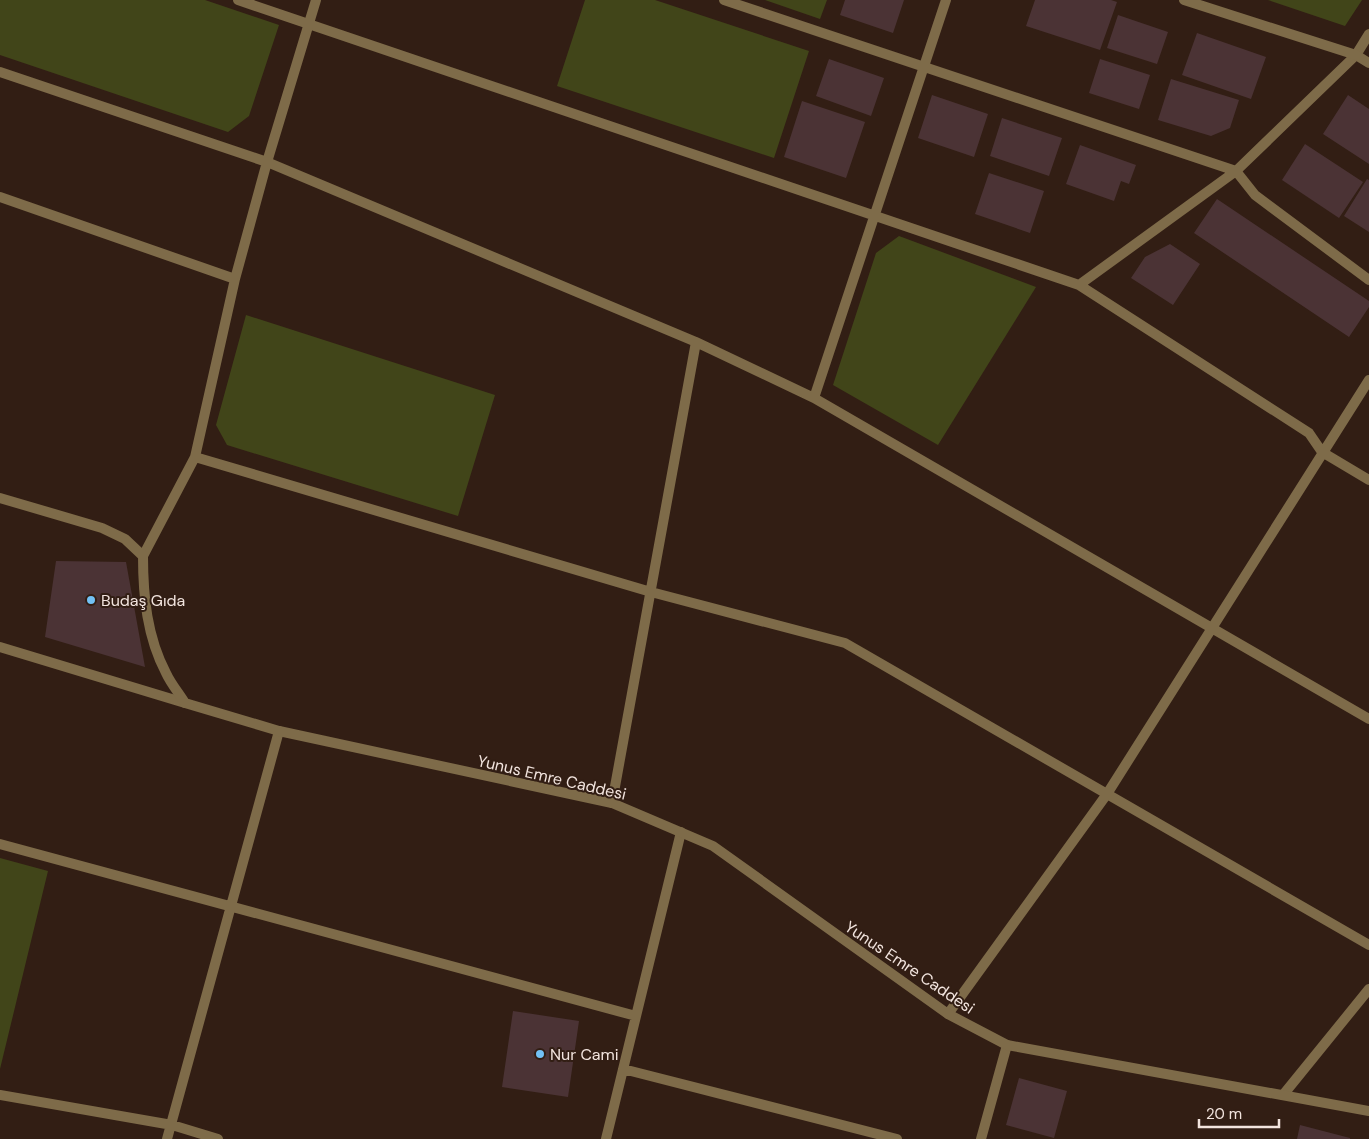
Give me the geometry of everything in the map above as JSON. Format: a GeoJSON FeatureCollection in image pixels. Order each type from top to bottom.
{"type":"FeatureCollection","features":[{"type":"Feature","properties":{"kind":"street"},"geometry":{"type":"LineString","coordinates":[[238,0],[1079,284],[1309,433],[1322,452],[1369,480]]}},
{"type":"Feature","properties":{"kind":"street"},"geometry":{"type":"LineString","coordinates":[[185,703],[166,673],[152,636],[146,613],[143,556],[195,457],[235,279],[267,162],[316,0]]}},
{"type":"Feature","properties":{"kind":"street"},"geometry":{"type":"LineString","coordinates":[[724,0],[1236,171],[1255,195],[1369,280]]}},
{"type":"Feature","properties":{"kind":"street"},"geometry":{"type":"LineString","coordinates":[[814,398],[946,0]]}},
{"type":"Feature","properties":{"kind":"street"},"geometry":{"type":"LineString","coordinates":[[1184,0],[1356,55],[1369,63]]}},
{"type":"Feature","properties":{"kind":"street"},"geometry":{"type":"LineString","coordinates":[[1079,284],[1236,171],[1356,55],[1369,34]]}},
{"type":"Feature","properties":{"kind":"street"},"geometry":{"type":"LineString","coordinates":[[0,72],[267,162],[696,342],[814,398],[1369,719]]}},
{"type":"Feature","properties":{"kind":"street"},"geometry":{"type":"LineString","coordinates":[[0,197],[235,279]]}},
{"type":"Feature","properties":{"kind":"street"},"geometry":{"type":"LineString","coordinates":[[612,803],[696,342]]}},
{"type":"Feature","properties":{"kind":"street"},"geometry":{"type":"LineString","coordinates":[[948,1014],[1107,794],[1369,380]]}},
{"type":"Feature","properties":{"kind":"street"},"geometry":{"type":"LineString","coordinates":[[195,457],[651,592],[845,643],[1369,945]]}},
{"type":"Feature","properties":{"kind":"street"},"geometry":{"type":"LineString","coordinates":[[0,498],[102,528],[125,539],[143,556]]}},
{"type":"Feature","properties":{"kind":"street","name":"Yunus Emre Caddesi"},"geometry":{"type":"LineString","coordinates":[[0,647],[279,731],[612,803],[713,846],[948,1014],[1007,1045],[1369,1111]]}},
{"type":"Feature","properties":{"kind":"street"},"geometry":{"type":"LineString","coordinates":[[167,1139],[279,731]]}},
{"type":"Feature","properties":{"kind":"street"},"geometry":{"type":"LineString","coordinates":[[606,1139],[682,832]]}},
{"type":"Feature","properties":{"kind":"street"},"geometry":{"type":"LineString","coordinates":[[0,844],[636,1016]]}},
{"type":"Feature","properties":{"kind":"street"},"geometry":{"type":"LineString","coordinates":[[1283,1095],[1369,989]]}},
{"type":"Feature","properties":{"kind":"street"},"geometry":{"type":"LineString","coordinates":[[982,1139],[1007,1045]]}},
{"type":"Feature","properties":{"kind":"street"},"geometry":{"type":"LineString","coordinates":[[623,1069],[897,1139]]}},
{"type":"Feature","properties":{"kind":"street"},"geometry":{"type":"LineString","coordinates":[[0,1095],[172,1125],[218,1139]]}},
{"type":"Feature","properties":{"kind":"green space"},"geometry":{"type":"Polygon","coordinates":[[[0,0],[205,0],[279,25],[249,116],[228,132],[0,55],[0,0]]]}},
{"type":"Feature","properties":{"kind":"green space"},"geometry":{"type":"Polygon","coordinates":[[[585,0],[655,0],[809,51],[774,158],[557,86],[585,0]]]}},
{"type":"Feature","properties":{"kind":"green space"},"geometry":{"type":"Polygon","coordinates":[[[765,0],[827,0],[820,19],[765,0]]]}},
{"type":"Feature","properties":{"kind":"green space"},"geometry":{"type":"Polygon","coordinates":[[[1268,0],[1362,0],[1345,26],[1268,0]]]}},
{"type":"Feature","properties":{"kind":"green space"},"geometry":{"type":"Polygon","coordinates":[[[899,236],[1036,287],[938,445],[833,385],[876,253],[899,236]]]}},
{"type":"Feature","properties":{"kind":"green space"},"geometry":{"type":"Polygon","coordinates":[[[246,315],[495,395],[458,516],[227,445],[216,425],[246,315]]]}},
{"type":"Feature","properties":{"kind":"green space"},"geometry":{"type":"Polygon","coordinates":[[[0,858],[48,871],[0,1069],[0,858]]]}},
{"type":"Feature","properties":{"kind":"building"},"geometry":{"type":"Polygon","coordinates":[[[845,0],[904,0],[893,33],[840,15],[845,0]]]}},
{"type":"Feature","properties":{"kind":"building"},"geometry":{"type":"Polygon","coordinates":[[[1035,0],[1111,0],[1117,2],[1100,50],[1026,26],[1035,0]]]}},
{"type":"Feature","properties":{"kind":"building"},"geometry":{"type":"Polygon","coordinates":[[[1118,15],[1168,32],[1157,64],[1107,48],[1118,15]]]}},
{"type":"Feature","properties":{"kind":"building"},"geometry":{"type":"Polygon","coordinates":[[[1197,33],[1266,57],[1251,99],[1182,75],[1197,33]]]}},
{"type":"Feature","properties":{"kind":"building"},"geometry":{"type":"Polygon","coordinates":[[[829,59],[884,78],[871,116],[816,96],[829,59]]]}},
{"type":"Feature","properties":{"kind":"building"},"geometry":{"type":"Polygon","coordinates":[[[1100,59],[1150,75],[1139,109],[1089,93],[1100,59]]]}},
{"type":"Feature","properties":{"kind":"building"},"geometry":{"type":"Polygon","coordinates":[[[1171,79],[1239,100],[1230,128],[1211,136],[1158,120],[1171,79]]]}},
{"type":"Feature","properties":{"kind":"building"},"geometry":{"type":"Polygon","coordinates":[[[932,95],[988,114],[974,157],[918,138],[932,95]]]}},
{"type":"Feature","properties":{"kind":"building"},"geometry":{"type":"Polygon","coordinates":[[[1348,95],[1369,109],[1369,164],[1323,134],[1348,95]]]}},
{"type":"Feature","properties":{"kind":"building"},"geometry":{"type":"Polygon","coordinates":[[[802,101],[865,122],[846,178],[784,157],[802,101]]]}},
{"type":"Feature","properties":{"kind":"building"},"geometry":{"type":"Polygon","coordinates":[[[1002,118],[1062,138],[1049,176],[990,156],[1002,118]]]}},
{"type":"Feature","properties":{"kind":"building"},"geometry":{"type":"Polygon","coordinates":[[[1305,144],[1363,182],[1339,218],[1282,180],[1305,144]]]}},
{"type":"Feature","properties":{"kind":"building"},"geometry":{"type":"Polygon","coordinates":[[[1080,145],[1136,165],[1129,184],[1121,181],[1114,201],[1066,184],[1080,145]]]}},
{"type":"Feature","properties":{"kind":"building"},"geometry":{"type":"Polygon","coordinates":[[[989,173],[1044,191],[1030,233],[975,214],[989,173]]]}},
{"type":"Feature","properties":{"kind":"building"},"geometry":{"type":"Polygon","coordinates":[[[1367,179],[1369,180],[1369,232],[1344,216],[1367,179]]]}},
{"type":"Feature","properties":{"kind":"building"},"geometry":{"type":"Polygon","coordinates":[[[1217,199],[1369,301],[1369,307],[1349,337],[1194,233],[1217,199]]]}},
{"type":"Feature","properties":{"kind":"building"},"geometry":{"type":"Polygon","coordinates":[[[1170,244],[1200,264],[1173,305],[1131,278],[1145,257],[1170,244]]]}},
{"type":"Feature","properties":{"kind":"building","name":"Budaş Gıda"},"geometry":{"type":"Polygon","coordinates":[[[56,561],[126,562],[145,667],[45,637],[56,561]]]}},
{"type":"Feature","properties":{"kind":"building","name":"Nur Cami"},"geometry":{"type":"Polygon","coordinates":[[[513,1011],[579,1021],[568,1097],[502,1087],[513,1011]]]}},
{"type":"Feature","properties":{"kind":"building"},"geometry":{"type":"Polygon","coordinates":[[[1019,1078],[1067,1091],[1054,1138],[1006,1125],[1019,1078]]]}},
{"type":"Feature","properties":{"kind":"building"},"geometry":{"type":"Polygon","coordinates":[[[1300,1125],[1350,1138],[1350,1139],[1297,1139],[1300,1125]]]}},
{"type":"Feature","properties":{"kind":"place","name":"Budaş Gıda"},"geometry":{"type":"Point","coordinates":[91,600]}},
{"type":"Feature","properties":{"kind":"place","name":"Nur Cami"},"geometry":{"type":"Point","coordinates":[540,1054]}}]}
